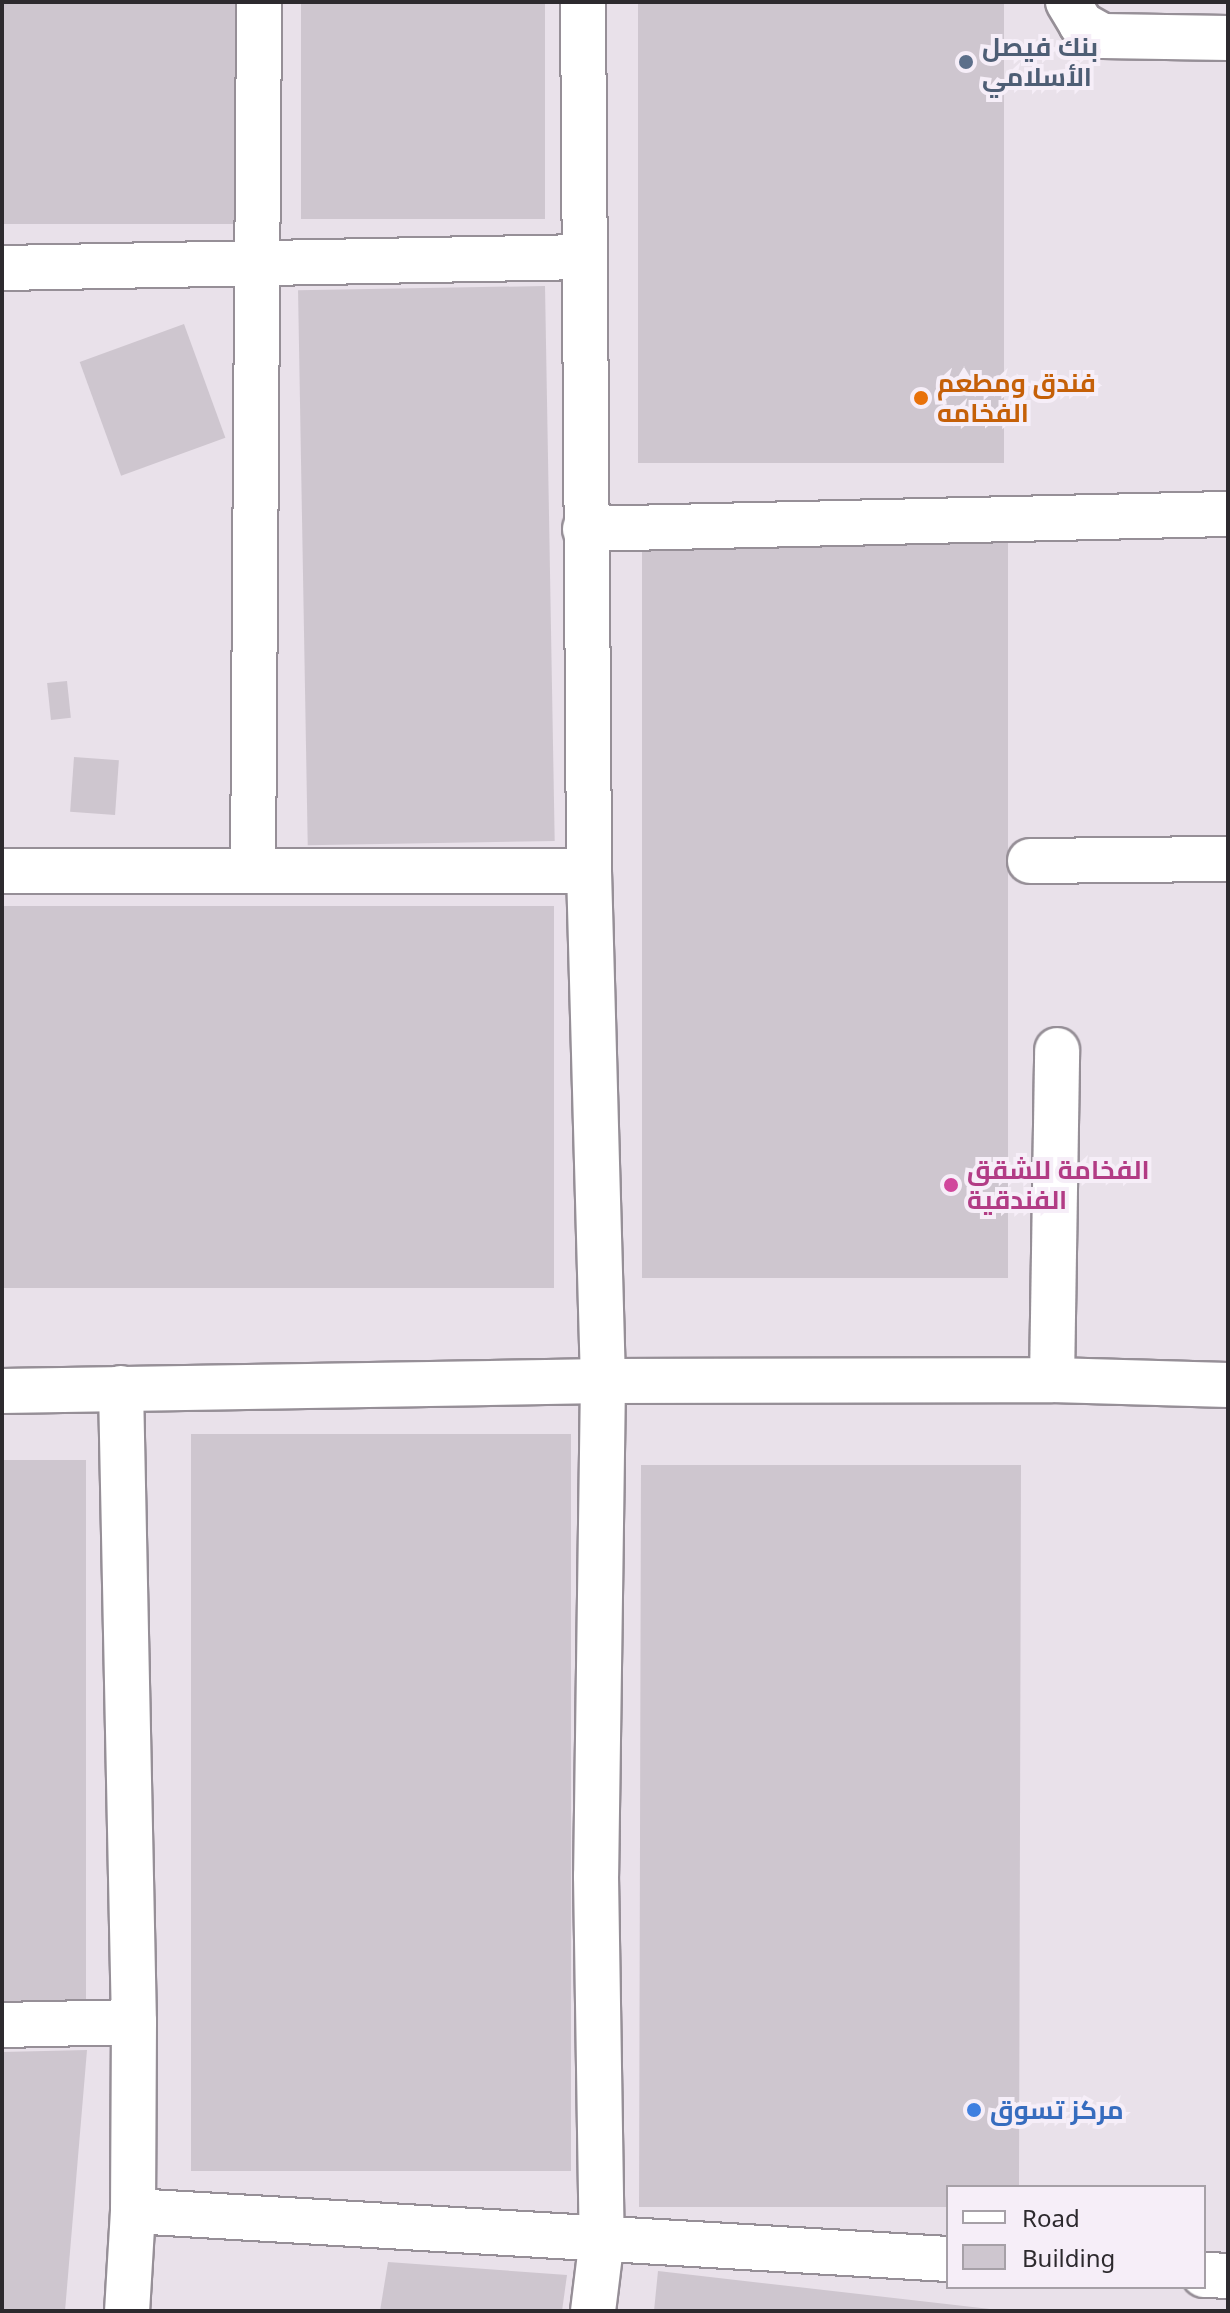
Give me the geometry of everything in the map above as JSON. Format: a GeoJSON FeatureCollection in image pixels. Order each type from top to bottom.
{"type":"FeatureCollection","features":[{"type":"Feature","properties":{"kind":"street"},"geometry":{"type":"LineString","coordinates":[[253,869],[259,2]]}},
{"type":"Feature","properties":{"kind":"street"},"geometry":{"type":"LineString","coordinates":[[583,2],[589,871],[603,1381],[596,1876],[602,2238],[593,2311]]}},
{"type":"Feature","properties":{"kind":"street"},"geometry":{"type":"LineString","coordinates":[[1068,2],[1081,24],[1103,36],[1228,38]]}},
{"type":"Feature","properties":{"kind":"street"},"geometry":{"type":"LineString","coordinates":[[2,268],[583,257]]}},
{"type":"Feature","properties":{"kind":"street"},"geometry":{"type":"LineString","coordinates":[[585,529],[1228,514]]}},
{"type":"Feature","properties":{"kind":"street"},"geometry":{"type":"LineString","coordinates":[[1030,861],[1228,859]]}},
{"type":"Feature","properties":{"kind":"street"},"geometry":{"type":"LineString","coordinates":[[2,871],[589,871]]}},
{"type":"Feature","properties":{"kind":"street"},"geometry":{"type":"LineString","coordinates":[[1052,1380],[1057,1050]]}},
{"type":"Feature","properties":{"kind":"street"},"geometry":{"type":"LineString","coordinates":[[2,1391],[603,1381],[1052,1380],[1228,1385]]}},
{"type":"Feature","properties":{"kind":"street"},"geometry":{"type":"LineString","coordinates":[[121,1388],[134,2022],[133,2211],[127,2311]]}},
{"type":"Feature","properties":{"kind":"street"},"geometry":{"type":"LineString","coordinates":[[2,2025],[134,2022]]}},
{"type":"Feature","properties":{"kind":"street"},"geometry":{"type":"LineString","coordinates":[[133,2211],[946,2259]]}},
{"type":"Feature","properties":{"kind":"street"},"geometry":{"type":"LineString","coordinates":[[1206,2275],[1228,2276]]}},
{"type":"Feature","properties":{"kind":"building"},"geometry":{"type":"Polygon","coordinates":[[[2,2],[238,2],[238,224],[2,224],[2,2]]]}},
{"type":"Feature","properties":{"kind":"building"},"geometry":{"type":"Polygon","coordinates":[[[301,2],[545,2],[545,219],[301,219],[301,2]]]}},
{"type":"Feature","properties":{"kind":"building"},"geometry":{"type":"Polygon","coordinates":[[[638,2],[1004,2],[1004,463],[638,463],[638,2]]]}},
{"type":"Feature","properties":{"kind":"building"},"geometry":{"type":"Polygon","coordinates":[[[545,286],[555,841],[308,845],[298,290],[545,286]]]}},
{"type":"Feature","properties":{"kind":"building"},"geometry":{"type":"Polygon","coordinates":[[[184,324],[225,438],[121,476],[80,362],[184,324]]]}},
{"type":"Feature","properties":{"kind":"building"},"geometry":{"type":"Polygon","coordinates":[[[642,541],[1008,541],[1008,1278],[642,1278],[642,541]]]}},
{"type":"Feature","properties":{"kind":"building"},"geometry":{"type":"Polygon","coordinates":[[[67,681],[71,718],[51,720],[47,683],[67,681]]]}},
{"type":"Feature","properties":{"kind":"building"},"geometry":{"type":"Polygon","coordinates":[[[74,757],[119,760],[115,815],[70,812],[74,757]]]}},
{"type":"Feature","properties":{"kind":"building"},"geometry":{"type":"Polygon","coordinates":[[[2,906],[554,906],[554,1288],[2,1288],[2,906]]]}},
{"type":"Feature","properties":{"kind":"building"},"geometry":{"type":"Polygon","coordinates":[[[191,1434],[571,1434],[571,2171],[191,2171],[191,1434]]]}},
{"type":"Feature","properties":{"kind":"building"},"geometry":{"type":"Polygon","coordinates":[[[2,1460],[86,1460],[86,2008],[2,2008],[2,1460]]]}},
{"type":"Feature","properties":{"kind":"building"},"geometry":{"type":"Polygon","coordinates":[[[641,1465],[1021,1465],[1019,2185],[946,2185],[946,2207],[639,2207],[641,1465]]]}},
{"type":"Feature","properties":{"kind":"building"},"geometry":{"type":"Polygon","coordinates":[[[87,2050],[65,2311],[2,2311],[2,2052],[87,2050]]]}},
{"type":"Feature","properties":{"kind":"building"},"geometry":{"type":"Polygon","coordinates":[[[388,2262],[567,2275],[562,2311],[380,2311],[388,2262]]]}},
{"type":"Feature","properties":{"kind":"building"},"geometry":{"type":"Polygon","coordinates":[[[658,2271],[990,2309],[990,2311],[654,2311],[658,2271]]]}},
{"type":"Feature","properties":{"kind":"place","name":"بنك فيصل الأسلامي"},"geometry":{"type":"Point","coordinates":[966,62]}},
{"type":"Feature","properties":{"kind":"place","name":"فندق ومطعم الفخامه"},"geometry":{"type":"Point","coordinates":[921,398]}},
{"type":"Feature","properties":{"kind":"place","name":"الفخامة للشقق الفندقية"},"geometry":{"type":"Point","coordinates":[951,1185]}},
{"type":"Feature","properties":{"kind":"place","name":"مركز تسوق"},"geometry":{"type":"Point","coordinates":[974,2110]}}]}
